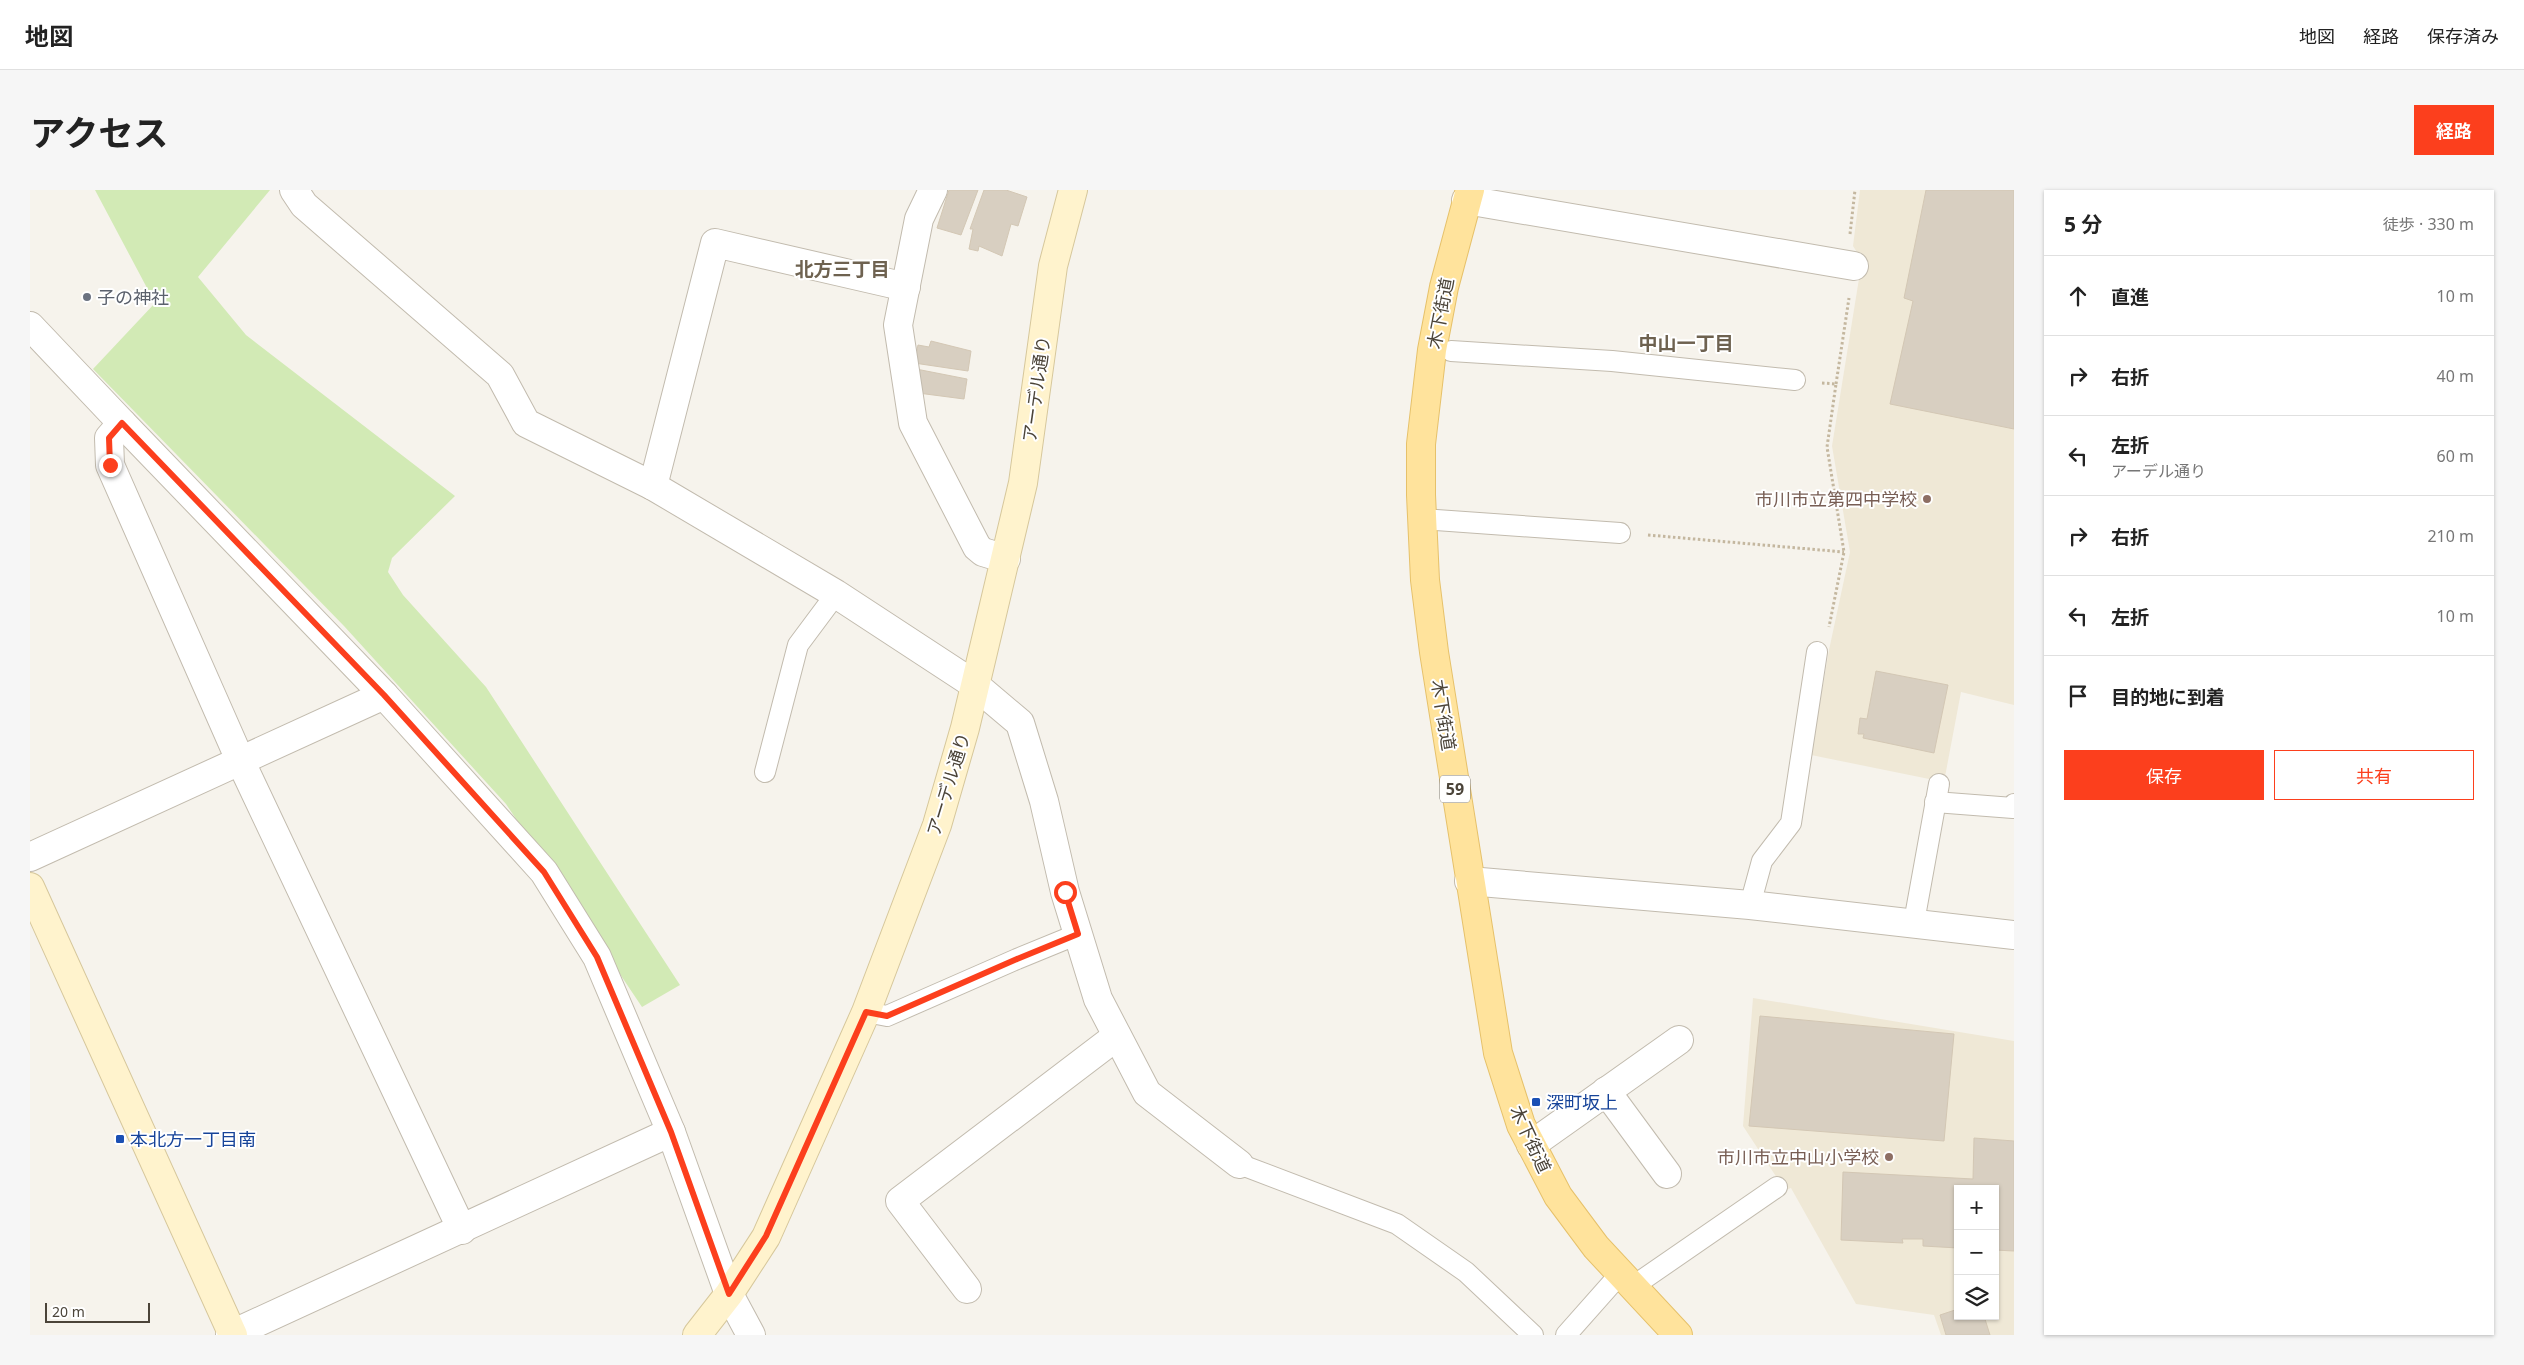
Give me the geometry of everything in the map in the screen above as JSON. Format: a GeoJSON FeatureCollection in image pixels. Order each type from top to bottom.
{"type":"FeatureCollection","features":[{"type":"Feature","properties":{"kind":"main road","name":"木下街道"},"geometry":{"type":"LineString","coordinates":[[1468,195],[1444,287],[1426,392],[1420,444],[1422,520],[1425,580],[1434,652],[1469,881],[1498,1053],[1520,1125],[1558,1196],[1596,1247],[1678,1335]]}},
{"type":"Feature","properties":{"kind":"street"},"geometry":{"type":"LineString","coordinates":[[294,190],[304,205],[500,375],[526,423],[653,486],[836,594],[975,685],[1020,723],[1044,801],[1065,892],[1098,999],[1147,1093],[1238,1164]]}},
{"type":"Feature","properties":{"kind":"street"},"geometry":{"type":"LineString","coordinates":[[933,190],[919,219],[898,325],[913,423],[977,547],[983,552],[1006,559]]}},
{"type":"Feature","properties":{"kind":"street","name":"アーデル通り"},"geometry":{"type":"LineString","coordinates":[[698,1335],[729,1294],[766,1236],[866,1012],[937,825],[965,728],[1023,483],[1053,266],[1073,190]]}},
{"type":"Feature","properties":{"kind":"street"},"geometry":{"type":"LineString","coordinates":[[1468,195],[1850,265]]}},
{"type":"Feature","properties":{"kind":"street"},"geometry":{"type":"LineString","coordinates":[[653,486],[715,243],[906,287]]}},
{"type":"Feature","properties":{"kind":"street"},"geometry":{"type":"LineString","coordinates":[[30,326],[384,695],[544,872],[597,957],[671,1132],[729,1294],[751,1335]]}},
{"type":"Feature","properties":{"kind":"street"},"geometry":{"type":"LineString","coordinates":[[122,423],[109,438],[110,465],[241,761],[462,1230]]}},
{"type":"Feature","properties":{"kind":"street"},"geometry":{"type":"LineString","coordinates":[[30,857],[384,695]]}},
{"type":"Feature","properties":{"kind":"street"},"geometry":{"type":"LineString","coordinates":[[1469,881],[1750,905],[1914,922],[2014,935]]}},
{"type":"Feature","properties":{"kind":"street"},"geometry":{"type":"LineString","coordinates":[[30,887],[232,1334],[462,1230],[671,1132]]}},
{"type":"Feature","properties":{"kind":"street"},"geometry":{"type":"LineString","coordinates":[[967,1289],[900,1201],[1118,1036]]}},
{"type":"Feature","properties":{"kind":"street"},"geometry":{"type":"LineString","coordinates":[[1531,1145],[1679,1040]]}},
{"type":"Feature","properties":{"kind":"street"},"geometry":{"type":"LineString","coordinates":[[1606,1091],[1667,1174]]}},
{"type":"Feature","properties":{"kind":"lane"},"geometry":{"type":"LineString","coordinates":[[1451,351],[1612,361],[1795,380]]}},
{"type":"Feature","properties":{"kind":"lane"},"geometry":{"type":"LineString","coordinates":[[1422,520],[1620,533]]}},
{"type":"Feature","properties":{"kind":"lane"},"geometry":{"type":"LineString","coordinates":[[765,772],[798,645],[836,594]]}},
{"type":"Feature","properties":{"kind":"lane"},"geometry":{"type":"LineString","coordinates":[[1750,905],[1762,861],[1791,823],[1817,652]]}},
{"type":"Feature","properties":{"kind":"lane"},"geometry":{"type":"LineString","coordinates":[[1914,922],[1937,793],[2013,808],[2014,804]]}},
{"type":"Feature","properties":{"kind":"lane"},"geometry":{"type":"LineString","coordinates":[[866,1012],[887,1016],[1078,934]]}},
{"type":"Feature","properties":{"kind":"lane"},"geometry":{"type":"LineString","coordinates":[[1238,1164],[1397,1224],[1466,1272],[1533,1335]]}},
{"type":"Feature","properties":{"kind":"lane"},"geometry":{"type":"LineString","coordinates":[[1566,1335],[1626,1280],[1777,1186]]}},
{"type":"Feature","properties":{"kind":"path"},"geometry":{"type":"LineString","coordinates":[[1817,652],[1824,650],[1844,552],[1827,447],[1850,265],[1855,190]]}},
{"type":"Feature","properties":{"kind":"path"},"geometry":{"type":"LineString","coordinates":[[1795,380],[1836,384]]}},
{"type":"Feature","properties":{"kind":"path"},"geometry":{"type":"LineString","coordinates":[[1620,533],[1844,552]]}},
{"type":"Feature","properties":{"kind":"shaded area","name":"市川市立第四中学校"},"geometry":{"type":"Polygon","coordinates":[[[1860,190],[2014,190],[2014,705],[1961,692],[1944,782],[1811,755],[1829,650],[1850,552],[1832,446],[1862,260],[1853,246],[1860,190]]]}},
{"type":"Feature","properties":{"kind":"shaded area","name":"市川市立中山小学校"},"geometry":{"type":"Polygon","coordinates":[[[1753,998],[2014,1041],[2014,1335],[1941,1335],[1934,1315],[1856,1304],[1791,1188],[1785,1190],[1743,1126],[1753,998]]]}},
{"type":"Feature","properties":{"kind":"green space"},"geometry":{"type":"Polygon","coordinates":[[[95,190],[270,190],[198,277],[246,335],[455,496],[392,558],[388,572],[403,595],[486,687],[680,985],[642,1007],[506,804],[344,626],[93,369],[155,303],[95,190]]]}},
{"type":"Feature","properties":{"kind":"building"},"geometry":{"type":"Polygon","coordinates":[[[949,190],[978,190],[961,235],[937,228],[949,190]]]}},
{"type":"Feature","properties":{"kind":"building"},"geometry":{"type":"Polygon","coordinates":[[[984,190],[1006,190],[1027,197],[1018,226],[1011,224],[1002,256],[979,246],[978,251],[969,249],[973,229],[970,229],[984,190]]]}},
{"type":"Feature","properties":{"kind":"building"},"geometry":{"type":"Polygon","coordinates":[[[1926,190],[2014,190],[2014,429],[1890,404],[1913,301],[1904,298],[1926,190]]]}},
{"type":"Feature","properties":{"kind":"building"},"geometry":{"type":"Polygon","coordinates":[[[931,341],[971,351],[968,371],[914,363],[918,345],[929,347],[931,341]]]}},
{"type":"Feature","properties":{"kind":"building"},"geometry":{"type":"Polygon","coordinates":[[[916,369],[967,379],[964,399],[918,393],[916,369]]]}},
{"type":"Feature","properties":{"kind":"building"},"geometry":{"type":"Polygon","coordinates":[[[1876,671],[1948,685],[1934,753],[1863,738],[1864,734],[1858,734],[1860,718],[1867,719],[1876,671]]]}},
{"type":"Feature","properties":{"kind":"building"},"geometry":{"type":"Polygon","coordinates":[[[1760,1016],[1954,1034],[1944,1141],[1749,1126],[1760,1016]]]}},
{"type":"Feature","properties":{"kind":"building"},"geometry":{"type":"Polygon","coordinates":[[[1974,1138],[2014,1141],[2014,1251],[1999,1250],[1999,1185],[1954,1185],[1954,1248],[1923,1246],[1923,1239],[1902,1239],[1903,1243],[1841,1240],[1843,1172],[1973,1179],[1974,1138]]]}},
{"type":"Feature","properties":{"kind":"building"},"geometry":{"type":"Polygon","coordinates":[[[1954,1310],[1954,1320],[1985,1320],[1990,1335],[1946,1335],[1940,1315],[1954,1310]]]}},
{"type":"Feature","properties":{"kind":"place","name":"子の神社"},"geometry":{"type":"Point","coordinates":[87,297]}},
{"type":"Feature","properties":{"kind":"place","name":"市川市立第四中学校"},"geometry":{"type":"Point","coordinates":[1927,499]}},
{"type":"Feature","properties":{"kind":"place","name":"深町坂上"},"geometry":{"type":"Point","coordinates":[1536,1102]}},
{"type":"Feature","properties":{"kind":"place","name":"本北方一丁目南"},"geometry":{"type":"Point","coordinates":[120,1139]}},
{"type":"Feature","properties":{"kind":"place","name":"市川市立中山小学校"},"geometry":{"type":"Point","coordinates":[1889,1157]}},
{"type":"Feature","properties":{"kind":"district","name":"北方三丁目"},"geometry":{"type":"Point","coordinates":[842,269]}},
{"type":"Feature","properties":{"kind":"district","name":"中山一丁目"},"geometry":{"type":"Point","coordinates":[1686,343]}},
{"type":"Feature","properties":{"kind":"route"},"geometry":{"type":"LineString","coordinates":[[110,465],[109,438],[122,423],[384,695],[544,872],[597,957],[671,1132],[729,1294],[766,1236],[866,1012],[887,1016],[1078,934],[1065,892]]}}]}
